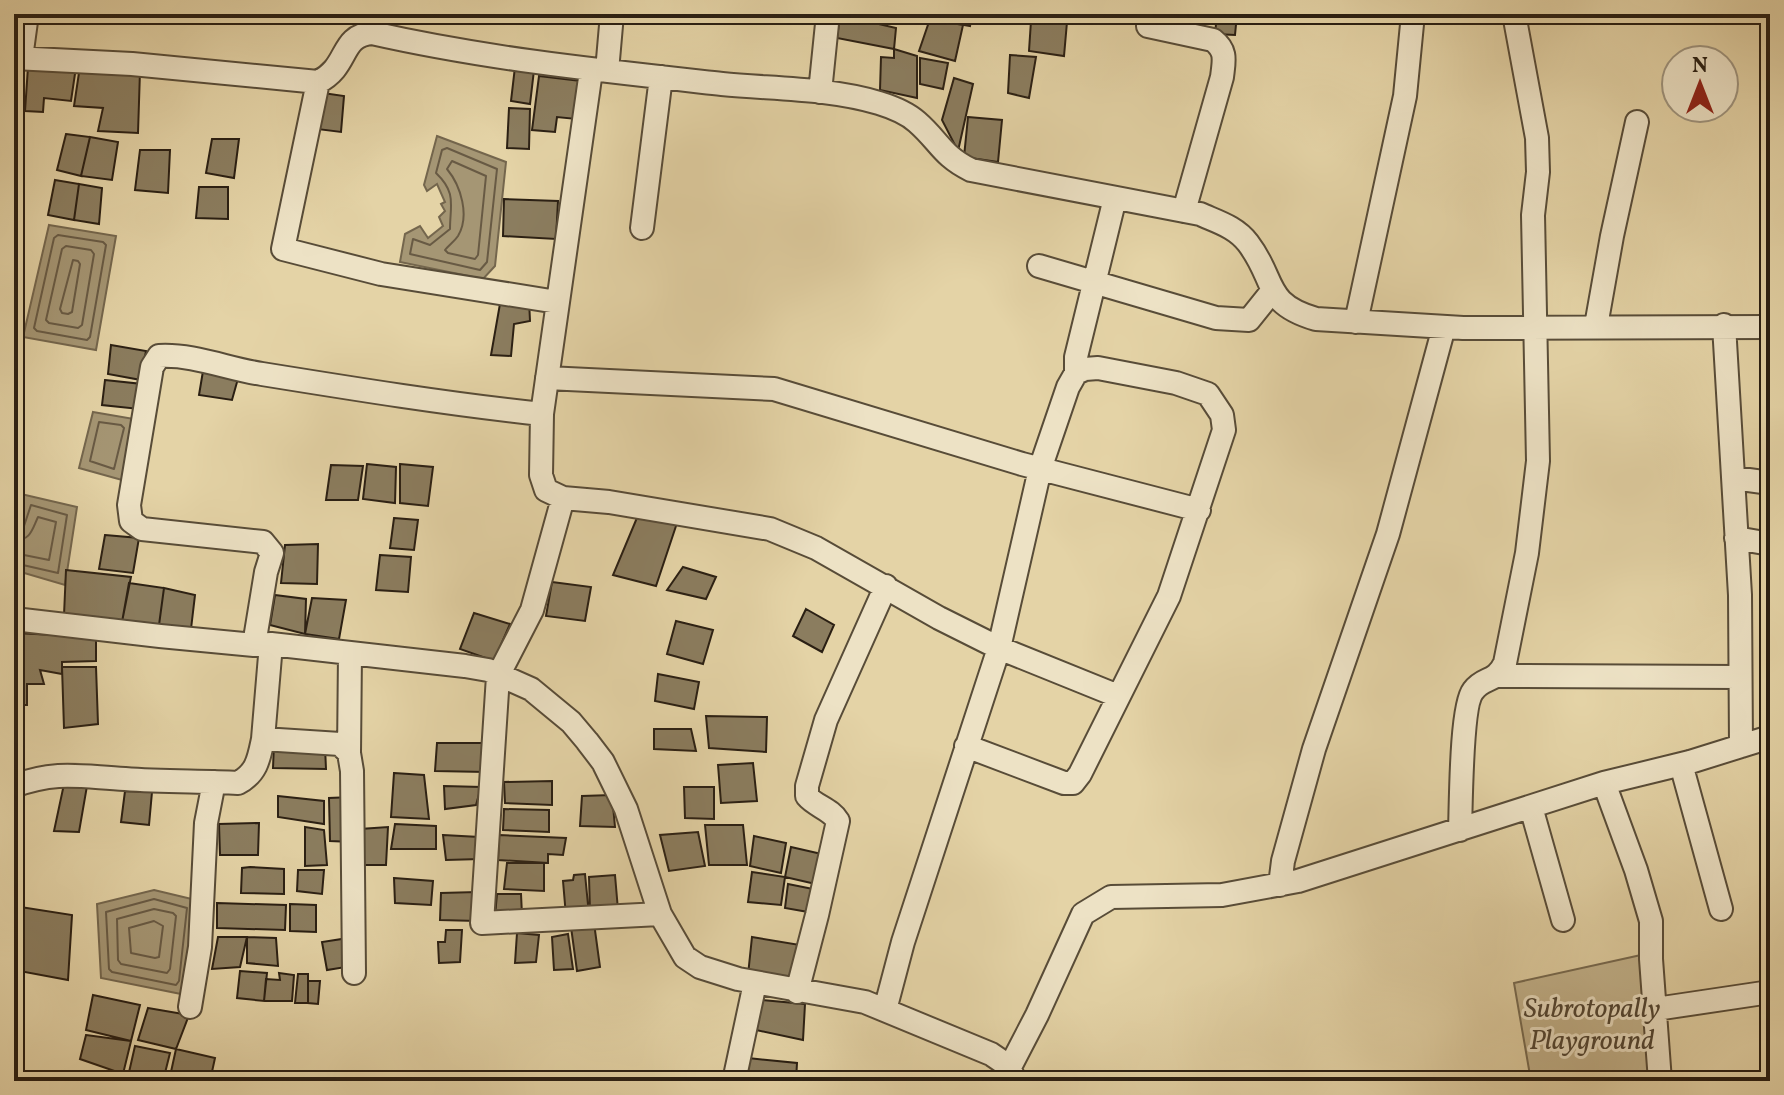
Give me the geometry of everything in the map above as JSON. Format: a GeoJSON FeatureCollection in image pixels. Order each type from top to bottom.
{"type":"FeatureCollection","features":[{"type":"Feature","properties":{"kind":"street"},"geometry":{"type":"LineString","coordinates":[[27,14],[18,58],[132,64],[318,82],[331,76],[340,64],[351,41],[352,14]]}},
{"type":"Feature","properties":{"kind":"street"},"geometry":{"type":"LineString","coordinates":[[612,14],[557,302],[542,414],[541,475],[546,490],[563,498],[609,502],[770,529],[816,548],[939,618],[999,648],[1118,696]]}},
{"type":"Feature","properties":{"kind":"street"},"geometry":{"type":"LineString","coordinates":[[820,92],[828,14]]}},
{"type":"Feature","properties":{"kind":"street"},"geometry":{"type":"LineString","coordinates":[[1356,322],[1405,96],[1413,14]]}},
{"type":"Feature","properties":{"kind":"street"},"geometry":{"type":"LineString","coordinates":[[1499,676],[1505,663],[1527,553],[1536,476],[1533,215],[1538,172],[1537,138],[1514,14]]}},
{"type":"Feature","properties":{"kind":"street"},"geometry":{"type":"LineString","coordinates":[[1148,26],[1213,40],[1222,46],[1225,56],[1222,77],[1184,211]]}},
{"type":"Feature","properties":{"kind":"street"},"geometry":{"type":"LineString","coordinates":[[351,41],[360,34],[372,33],[450,49],[599,71],[820,92],[876,102],[917,122],[952,161],[971,170],[1200,214],[1232,227],[1247,241],[1262,264],[1277,300],[1297,314],[1316,319],[1444,327],[1770,327]]}},
{"type":"Feature","properties":{"kind":"street"},"geometry":{"type":"LineString","coordinates":[[642,228],[661,77]]}},
{"type":"Feature","properties":{"kind":"street"},"geometry":{"type":"LineString","coordinates":[[318,82],[283,249],[381,274],[557,302]]}},
{"type":"Feature","properties":{"kind":"street"},"geometry":{"type":"LineString","coordinates":[[1596,326],[1637,122]]}},
{"type":"Feature","properties":{"kind":"street"},"geometry":{"type":"LineString","coordinates":[[885,1010],[903,942],[999,648],[1040,469],[1068,387],[1076,373],[1076,357],[1115,198]]}},
{"type":"Feature","properties":{"kind":"street"},"geometry":{"type":"LineString","coordinates":[[1039,266],[1216,318],[1237,321],[1249,320],[1256,314],[1273,290]]}},
{"type":"Feature","properties":{"kind":"street"},"geometry":{"type":"LineString","coordinates":[[1724,325],[1734,478],[1741,746]]}},
{"type":"Feature","properties":{"kind":"street"},"geometry":{"type":"LineString","coordinates":[[1280,885],[1283,861],[1302,792],[1346,652],[1388,534],[1444,327]]}},
{"type":"Feature","properties":{"kind":"street"},"geometry":{"type":"LineString","coordinates":[[14,786],[34,778],[68,773],[125,779],[238,783],[250,777],[257,765],[263,739],[266,572],[272,553],[263,542],[142,529],[131,521],[129,505],[152,367],[159,356],[177,355],[247,372],[463,406],[542,414]]}},
{"type":"Feature","properties":{"kind":"street"},"geometry":{"type":"LineString","coordinates":[[966,746],[1025,770],[1073,783],[1169,596],[1224,430],[1222,415],[1208,394],[1152,378],[1098,368],[1076,373]]}},
{"type":"Feature","properties":{"kind":"street"},"geometry":{"type":"LineString","coordinates":[[547,378],[774,389],[1040,469],[1199,510]]}},
{"type":"Feature","properties":{"kind":"street"},"geometry":{"type":"LineString","coordinates":[[1734,478],[1770,483]]}},
{"type":"Feature","properties":{"kind":"street"},"geometry":{"type":"LineString","coordinates":[[563,498],[532,610],[498,676],[482,923],[660,914]]}},
{"type":"Feature","properties":{"kind":"street"},"geometry":{"type":"LineString","coordinates":[[1736,538],[1770,544]]}},
{"type":"Feature","properties":{"kind":"street"},"geometry":{"type":"LineString","coordinates":[[797,992],[838,821],[835,816],[813,804],[807,796],[807,786],[826,720],[886,586]]}},
{"type":"Feature","properties":{"kind":"street"},"geometry":{"type":"LineString","coordinates":[[14,619],[465,666],[488,670],[531,689],[571,722],[603,762],[626,809],[660,914],[685,957],[700,967],[755,983],[865,1002],[991,1054],[1012,1074],[1083,914],[1111,897],[1210,896],[1280,885],[1604,783],[1770,737]]}},
{"type":"Feature","properties":{"kind":"street"},"geometry":{"type":"LineString","coordinates":[[350,653],[354,973]]}},
{"type":"Feature","properties":{"kind":"street"},"geometry":{"type":"LineString","coordinates":[[1460,830],[1468,700],[1481,684],[1499,676],[1740,677]]}},
{"type":"Feature","properties":{"kind":"street"},"geometry":{"type":"LineString","coordinates":[[263,739],[330,742],[340,744],[349,753]]}},
{"type":"Feature","properties":{"kind":"street"},"geometry":{"type":"LineString","coordinates":[[1681,764],[1721,909]]}},
{"type":"Feature","properties":{"kind":"street"},"geometry":{"type":"LineString","coordinates":[[190,1007],[200,947],[206,823],[214,782]]}},
{"type":"Feature","properties":{"kind":"street"},"geometry":{"type":"LineString","coordinates":[[1604,783],[1651,921],[1660,1081]]}},
{"type":"Feature","properties":{"kind":"street"},"geometry":{"type":"LineString","coordinates":[[1531,807],[1563,920]]}},
{"type":"Feature","properties":{"kind":"street"},"geometry":{"type":"LineString","coordinates":[[734,1081],[755,983]]}},
{"type":"Feature","properties":{"kind":"street"},"geometry":{"type":"LineString","coordinates":[[1656,1009],[1770,992]]}},
{"type":"Feature","properties":{"kind":"green space","name":"Subrotopally Playground"},"geometry":{"type":"Polygon","coordinates":[[[1641,955],[1658,1081],[1531,1081],[1514,983],[1641,955]]]}},
{"type":"Feature","properties":{"kind":"water"},"geometry":{"type":"Polygon","coordinates":[[[437,136],[506,162],[495,266],[483,279],[400,262],[405,234],[420,226],[428,238],[443,226],[439,217],[445,211],[441,204],[445,202],[437,184],[427,191],[424,185],[437,136]]]}},
{"type":"Feature","properties":{"kind":"water"},"geometry":{"type":"Polygon","coordinates":[[[49,225],[116,236],[96,350],[23,337],[49,225]]]}},
{"type":"Feature","properties":{"kind":"water"},"geometry":{"type":"Polygon","coordinates":[[[93,412],[134,419],[122,480],[79,468],[93,412]]]}},
{"type":"Feature","properties":{"kind":"water"},"geometry":{"type":"Polygon","coordinates":[[[21,494],[77,507],[65,585],[14,570],[21,494]]]}},
{"type":"Feature","properties":{"kind":"water"},"geometry":{"type":"Polygon","coordinates":[[[154,890],[196,900],[186,995],[101,978],[97,904],[154,890]]]}},
{"type":"Feature","properties":{"kind":"building"},"geometry":{"type":"Polygon","coordinates":[[[919,14],[972,14],[970,26],[919,17],[919,14]]]}},
{"type":"Feature","properties":{"kind":"building"},"geometry":{"type":"Polygon","coordinates":[[[1217,14],[1237,14],[1235,35],[1215,34],[1217,14]]]}},
{"type":"Feature","properties":{"kind":"building"},"geometry":{"type":"Polygon","coordinates":[[[840,15],[896,28],[894,49],[837,38],[840,15]]]}},
{"type":"Feature","properties":{"kind":"building"},"geometry":{"type":"Polygon","coordinates":[[[930,19],[963,25],[955,61],[919,51],[930,19]]]}},
{"type":"Feature","properties":{"kind":"building"},"geometry":{"type":"Polygon","coordinates":[[[1031,21],[1067,22],[1064,56],[1029,51],[1031,21]]]}},
{"type":"Feature","properties":{"kind":"building"},"geometry":{"type":"Polygon","coordinates":[[[894,49],[917,56],[917,98],[880,90],[881,57],[894,58],[894,49]]]}},
{"type":"Feature","properties":{"kind":"building"},"geometry":{"type":"Polygon","coordinates":[[[1010,55],[1036,57],[1029,98],[1008,93],[1010,55]]]}},
{"type":"Feature","properties":{"kind":"building"},"geometry":{"type":"Polygon","coordinates":[[[920,58],[948,63],[943,89],[920,84],[920,58]]]}},
{"type":"Feature","properties":{"kind":"building"},"geometry":{"type":"Polygon","coordinates":[[[21,65],[25,111],[14,111],[14,66],[21,65]]]}},
{"type":"Feature","properties":{"kind":"building"},"geometry":{"type":"Polygon","coordinates":[[[80,66],[140,71],[138,133],[98,131],[103,108],[74,106],[80,66]]]}},
{"type":"Feature","properties":{"kind":"building"},"geometry":{"type":"Polygon","coordinates":[[[28,67],[76,67],[71,101],[44,98],[43,112],[25,111],[28,67]]]}},
{"type":"Feature","properties":{"kind":"building"},"geometry":{"type":"Polygon","coordinates":[[[515,67],[534,70],[530,104],[511,101],[515,67]]]}},
{"type":"Feature","properties":{"kind":"building"},"geometry":{"type":"Polygon","coordinates":[[[539,76],[581,81],[576,119],[557,117],[555,132],[532,130],[539,76]]]}},
{"type":"Feature","properties":{"kind":"building"},"geometry":{"type":"Polygon","coordinates":[[[954,78],[973,84],[958,151],[942,120],[954,78]]]}},
{"type":"Feature","properties":{"kind":"building"},"geometry":{"type":"Polygon","coordinates":[[[323,93],[344,96],[341,132],[317,129],[323,93]]]}},
{"type":"Feature","properties":{"kind":"building"},"geometry":{"type":"Polygon","coordinates":[[[509,108],[530,109],[529,149],[507,148],[509,108]]]}},
{"type":"Feature","properties":{"kind":"building"},"geometry":{"type":"Polygon","coordinates":[[[968,117],[1002,120],[998,162],[964,157],[968,117]]]}},
{"type":"Feature","properties":{"kind":"building"},"geometry":{"type":"Polygon","coordinates":[[[14,118],[18,155],[14,154],[14,118]]]}},
{"type":"Feature","properties":{"kind":"building"},"geometry":{"type":"Polygon","coordinates":[[[66,134],[90,137],[81,176],[57,170],[66,134]]]}},
{"type":"Feature","properties":{"kind":"building"},"geometry":{"type":"Polygon","coordinates":[[[90,137],[118,142],[112,180],[81,176],[90,137]]]}},
{"type":"Feature","properties":{"kind":"building"},"geometry":{"type":"Polygon","coordinates":[[[212,139],[239,139],[234,178],[206,173],[212,139]]]}},
{"type":"Feature","properties":{"kind":"building"},"geometry":{"type":"Polygon","coordinates":[[[140,150],[170,150],[168,193],[135,190],[140,150]]]}},
{"type":"Feature","properties":{"kind":"building"},"geometry":{"type":"Polygon","coordinates":[[[55,180],[79,184],[74,220],[48,215],[55,180]]]}},
{"type":"Feature","properties":{"kind":"building"},"geometry":{"type":"Polygon","coordinates":[[[79,184],[102,188],[99,224],[74,220],[79,184]]]}},
{"type":"Feature","properties":{"kind":"building"},"geometry":{"type":"Polygon","coordinates":[[[199,187],[228,187],[228,219],[196,218],[199,187]]]}},
{"type":"Feature","properties":{"kind":"building"},"geometry":{"type":"Polygon","coordinates":[[[504,199],[558,201],[556,239],[503,236],[504,199]]]}},
{"type":"Feature","properties":{"kind":"building"},"geometry":{"type":"Polygon","coordinates":[[[501,298],[529,300],[530,321],[514,324],[511,356],[491,355],[501,298]]]}},
{"type":"Feature","properties":{"kind":"building"},"geometry":{"type":"Polygon","coordinates":[[[111,345],[146,351],[141,380],[108,374],[111,345]]]}},
{"type":"Feature","properties":{"kind":"building"},"geometry":{"type":"Polygon","coordinates":[[[204,365],[239,375],[232,400],[199,395],[204,365]]]}},
{"type":"Feature","properties":{"kind":"building"},"geometry":{"type":"Polygon","coordinates":[[[105,380],[142,384],[139,409],[102,405],[105,380]]]}},
{"type":"Feature","properties":{"kind":"building"},"geometry":{"type":"Polygon","coordinates":[[[367,464],[396,467],[395,503],[363,499],[367,464]]]}},
{"type":"Feature","properties":{"kind":"building"},"geometry":{"type":"Polygon","coordinates":[[[400,464],[433,467],[428,506],[400,503],[400,464]]]}},
{"type":"Feature","properties":{"kind":"building"},"geometry":{"type":"Polygon","coordinates":[[[331,465],[363,466],[358,500],[326,500],[331,465]]]}},
{"type":"Feature","properties":{"kind":"building"},"geometry":{"type":"Polygon","coordinates":[[[639,513],[677,523],[656,586],[613,575],[639,513]]]}},
{"type":"Feature","properties":{"kind":"building"},"geometry":{"type":"Polygon","coordinates":[[[394,518],[418,520],[414,550],[390,548],[394,518]]]}},
{"type":"Feature","properties":{"kind":"building"},"geometry":{"type":"Polygon","coordinates":[[[105,535],[139,538],[133,573],[99,569],[105,535]]]}},
{"type":"Feature","properties":{"kind":"building"},"geometry":{"type":"Polygon","coordinates":[[[318,544],[317,584],[281,583],[285,545],[318,544]]]}},
{"type":"Feature","properties":{"kind":"building"},"geometry":{"type":"Polygon","coordinates":[[[380,555],[411,557],[408,592],[376,590],[380,555]]]}},
{"type":"Feature","properties":{"kind":"building"},"geometry":{"type":"Polygon","coordinates":[[[683,567],[716,577],[706,599],[667,590],[683,567]]]}},
{"type":"Feature","properties":{"kind":"building"},"geometry":{"type":"Polygon","coordinates":[[[66,570],[131,577],[122,622],[64,615],[66,570]]]}},
{"type":"Feature","properties":{"kind":"building"},"geometry":{"type":"Polygon","coordinates":[[[552,582],[591,587],[585,621],[546,616],[552,582]]]}},
{"type":"Feature","properties":{"kind":"building"},"geometry":{"type":"Polygon","coordinates":[[[129,583],[164,588],[159,625],[122,622],[129,583]]]}},
{"type":"Feature","properties":{"kind":"building"},"geometry":{"type":"Polygon","coordinates":[[[164,588],[195,595],[191,629],[159,625],[164,588]]]}},
{"type":"Feature","properties":{"kind":"building"},"geometry":{"type":"Polygon","coordinates":[[[275,595],[306,599],[305,634],[270,625],[275,595]]]}},
{"type":"Feature","properties":{"kind":"building"},"geometry":{"type":"Polygon","coordinates":[[[312,598],[346,600],[339,639],[305,634],[312,598]]]}},
{"type":"Feature","properties":{"kind":"building"},"geometry":{"type":"Polygon","coordinates":[[[806,609],[834,625],[822,652],[793,636],[806,609]]]}},
{"type":"Feature","properties":{"kind":"building"},"geometry":{"type":"Polygon","coordinates":[[[474,613],[510,624],[494,661],[460,649],[474,613]]]}},
{"type":"Feature","properties":{"kind":"building"},"geometry":{"type":"Polygon","coordinates":[[[676,621],[713,630],[703,664],[667,654],[676,621]]]}},
{"type":"Feature","properties":{"kind":"building"},"geometry":{"type":"Polygon","coordinates":[[[14,633],[96,637],[96,661],[62,662],[62,674],[40,670],[44,684],[27,684],[27,705],[14,705],[14,633]]]}},
{"type":"Feature","properties":{"kind":"building"},"geometry":{"type":"Polygon","coordinates":[[[62,667],[96,667],[98,724],[64,728],[62,667]]]}},
{"type":"Feature","properties":{"kind":"building"},"geometry":{"type":"Polygon","coordinates":[[[658,674],[699,682],[694,709],[655,701],[658,674]]]}},
{"type":"Feature","properties":{"kind":"building"},"geometry":{"type":"Polygon","coordinates":[[[706,716],[767,717],[766,752],[709,748],[706,716]]]}},
{"type":"Feature","properties":{"kind":"building"},"geometry":{"type":"Polygon","coordinates":[[[654,729],[691,729],[696,751],[654,749],[654,729]]]}},
{"type":"Feature","properties":{"kind":"building"},"geometry":{"type":"Polygon","coordinates":[[[437,743],[487,743],[486,772],[435,771],[437,743]]]}},
{"type":"Feature","properties":{"kind":"building"},"geometry":{"type":"Polygon","coordinates":[[[274,744],[325,747],[326,769],[273,768],[274,744]]]}},
{"type":"Feature","properties":{"kind":"building"},"geometry":{"type":"Polygon","coordinates":[[[753,763],[757,801],[721,803],[718,765],[753,763]]]}},
{"type":"Feature","properties":{"kind":"building"},"geometry":{"type":"Polygon","coordinates":[[[394,773],[424,775],[429,819],[391,817],[394,773]]]}},
{"type":"Feature","properties":{"kind":"building"},"geometry":{"type":"Polygon","coordinates":[[[552,781],[552,805],[505,803],[504,782],[552,781]]]}},
{"type":"Feature","properties":{"kind":"building"},"geometry":{"type":"Polygon","coordinates":[[[64,784],[87,786],[79,832],[54,831],[64,784]]]}},
{"type":"Feature","properties":{"kind":"building"},"geometry":{"type":"Polygon","coordinates":[[[444,786],[481,787],[476,805],[445,809],[444,786]]]}},
{"type":"Feature","properties":{"kind":"building"},"geometry":{"type":"Polygon","coordinates":[[[684,787],[714,787],[714,819],[685,818],[684,787]]]}},
{"type":"Feature","properties":{"kind":"building"},"geometry":{"type":"Polygon","coordinates":[[[125,791],[152,792],[149,825],[121,822],[125,791]]]}},
{"type":"Feature","properties":{"kind":"building"},"geometry":{"type":"Polygon","coordinates":[[[612,795],[615,827],[580,826],[582,796],[612,795]]]}},
{"type":"Feature","properties":{"kind":"building"},"geometry":{"type":"Polygon","coordinates":[[[278,796],[324,801],[324,824],[278,817],[278,796]]]}},
{"type":"Feature","properties":{"kind":"building"},"geometry":{"type":"Polygon","coordinates":[[[352,797],[352,842],[330,841],[329,798],[352,797]]]}},
{"type":"Feature","properties":{"kind":"building"},"geometry":{"type":"Polygon","coordinates":[[[504,809],[549,810],[549,832],[503,830],[504,809]]]}},
{"type":"Feature","properties":{"kind":"building"},"geometry":{"type":"Polygon","coordinates":[[[259,823],[258,855],[220,855],[219,824],[259,823]]]}},
{"type":"Feature","properties":{"kind":"building"},"geometry":{"type":"Polygon","coordinates":[[[395,824],[436,826],[436,849],[391,849],[395,824]]]}},
{"type":"Feature","properties":{"kind":"building"},"geometry":{"type":"Polygon","coordinates":[[[705,825],[743,825],[747,865],[709,865],[705,825]]]}},
{"type":"Feature","properties":{"kind":"building"},"geometry":{"type":"Polygon","coordinates":[[[305,827],[324,830],[327,865],[305,866],[305,827]]]}},
{"type":"Feature","properties":{"kind":"building"},"geometry":{"type":"Polygon","coordinates":[[[388,827],[386,865],[357,865],[360,829],[388,827]]]}},
{"type":"Feature","properties":{"kind":"building"},"geometry":{"type":"Polygon","coordinates":[[[698,832],[705,866],[669,871],[660,835],[698,832]]]}},
{"type":"Feature","properties":{"kind":"building"},"geometry":{"type":"Polygon","coordinates":[[[443,835],[479,837],[480,859],[446,860],[443,835]]]}},
{"type":"Feature","properties":{"kind":"building"},"geometry":{"type":"Polygon","coordinates":[[[499,835],[566,838],[563,855],[548,854],[548,863],[498,860],[499,835]]]}},
{"type":"Feature","properties":{"kind":"building"},"geometry":{"type":"Polygon","coordinates":[[[754,836],[786,843],[781,873],[750,866],[754,836]]]}},
{"type":"Feature","properties":{"kind":"building"},"geometry":{"type":"Polygon","coordinates":[[[791,847],[826,855],[820,885],[785,877],[791,847]]]}},
{"type":"Feature","properties":{"kind":"building"},"geometry":{"type":"Polygon","coordinates":[[[507,863],[544,863],[544,891],[504,889],[507,863]]]}},
{"type":"Feature","properties":{"kind":"building"},"geometry":{"type":"Polygon","coordinates":[[[242,868],[284,869],[284,894],[241,893],[242,868]]]}},
{"type":"Feature","properties":{"kind":"building"},"geometry":{"type":"Polygon","coordinates":[[[298,870],[324,870],[322,894],[297,891],[298,870]]]}},
{"type":"Feature","properties":{"kind":"building"},"geometry":{"type":"Polygon","coordinates":[[[752,872],[785,877],[781,905],[748,902],[752,872]]]}},
{"type":"Feature","properties":{"kind":"building"},"geometry":{"type":"Polygon","coordinates":[[[585,874],[589,915],[566,916],[563,881],[585,874]]]}},
{"type":"Feature","properties":{"kind":"building"},"geometry":{"type":"Polygon","coordinates":[[[615,875],[618,910],[590,910],[589,877],[615,875]]]}},
{"type":"Feature","properties":{"kind":"building"},"geometry":{"type":"Polygon","coordinates":[[[394,878],[433,881],[431,905],[395,903],[394,878]]]}},
{"type":"Feature","properties":{"kind":"building"},"geometry":{"type":"Polygon","coordinates":[[[788,884],[818,890],[814,913],[785,908],[788,884]]]}},
{"type":"Feature","properties":{"kind":"building"},"geometry":{"type":"Polygon","coordinates":[[[477,892],[477,921],[440,920],[441,893],[477,892]]]}},
{"type":"Feature","properties":{"kind":"building"},"geometry":{"type":"Polygon","coordinates":[[[497,894],[521,894],[522,915],[495,916],[497,894]]]}},
{"type":"Feature","properties":{"kind":"building"},"geometry":{"type":"Polygon","coordinates":[[[217,903],[286,905],[285,930],[217,928],[217,903]]]}},
{"type":"Feature","properties":{"kind":"building"},"geometry":{"type":"Polygon","coordinates":[[[290,904],[316,905],[316,932],[290,931],[290,904]]]}},
{"type":"Feature","properties":{"kind":"building"},"geometry":{"type":"Polygon","coordinates":[[[14,906],[72,915],[68,980],[14,970],[14,906]]]}},
{"type":"Feature","properties":{"kind":"building"},"geometry":{"type":"Polygon","coordinates":[[[594,923],[600,967],[577,971],[571,927],[594,923]]]}},
{"type":"Feature","properties":{"kind":"building"},"geometry":{"type":"Polygon","coordinates":[[[446,930],[462,930],[460,962],[439,963],[438,942],[445,942],[446,930]]]}},
{"type":"Feature","properties":{"kind":"building"},"geometry":{"type":"Polygon","coordinates":[[[517,933],[539,935],[536,962],[515,963],[517,933]]]}},
{"type":"Feature","properties":{"kind":"building"},"geometry":{"type":"Polygon","coordinates":[[[568,934],[573,969],[554,970],[552,937],[568,934]]]}},
{"type":"Feature","properties":{"kind":"building"},"geometry":{"type":"Polygon","coordinates":[[[218,937],[247,937],[240,967],[212,969],[218,937]]]}},
{"type":"Feature","properties":{"kind":"building"},"geometry":{"type":"Polygon","coordinates":[[[247,937],[276,938],[278,966],[247,963],[247,937]]]}},
{"type":"Feature","properties":{"kind":"building"},"geometry":{"type":"Polygon","coordinates":[[[752,937],[800,945],[796,980],[748,975],[752,937]]]}},
{"type":"Feature","properties":{"kind":"building"},"geometry":{"type":"Polygon","coordinates":[[[342,939],[346,967],[327,970],[322,942],[342,939]]]}},
{"type":"Feature","properties":{"kind":"building"},"geometry":{"type":"Polygon","coordinates":[[[240,971],[267,973],[264,1001],[237,998],[240,971]]]}},
{"type":"Feature","properties":{"kind":"building"},"geometry":{"type":"Polygon","coordinates":[[[279,973],[294,975],[292,1001],[264,1001],[266,979],[280,980],[279,973]]]}},
{"type":"Feature","properties":{"kind":"building"},"geometry":{"type":"Polygon","coordinates":[[[298,974],[308,974],[308,1003],[295,1003],[298,974]]]}},
{"type":"Feature","properties":{"kind":"building"},"geometry":{"type":"Polygon","coordinates":[[[308,981],[320,981],[318,1004],[308,1003],[308,981]]]}},
{"type":"Feature","properties":{"kind":"building"},"geometry":{"type":"Polygon","coordinates":[[[93,995],[140,1005],[131,1041],[86,1030],[93,995]]]}},
{"type":"Feature","properties":{"kind":"building"},"geometry":{"type":"Polygon","coordinates":[[[761,1000],[805,1004],[803,1040],[756,1030],[761,1000]]]}},
{"type":"Feature","properties":{"kind":"building"},"geometry":{"type":"Polygon","coordinates":[[[148,1008],[189,1015],[176,1049],[138,1040],[148,1008]]]}},
{"type":"Feature","properties":{"kind":"building"},"geometry":{"type":"Polygon","coordinates":[[[86,1035],[131,1041],[123,1074],[80,1059],[86,1035]]]}},
{"type":"Feature","properties":{"kind":"building"},"geometry":{"type":"Polygon","coordinates":[[[135,1046],[170,1053],[163,1081],[127,1081],[135,1046]]]}},
{"type":"Feature","properties":{"kind":"building"},"geometry":{"type":"Polygon","coordinates":[[[176,1049],[215,1058],[210,1081],[169,1081],[176,1049]]]}},
{"type":"Feature","properties":{"kind":"building"},"geometry":{"type":"Polygon","coordinates":[[[748,1058],[797,1063],[796,1081],[747,1081],[748,1058]]]}},
{"type":"Feature","properties":{"kind":"building"},"geometry":{"type":"Polygon","coordinates":[[[823,1073],[853,1077],[852,1081],[822,1081],[823,1073]]]}}]}
